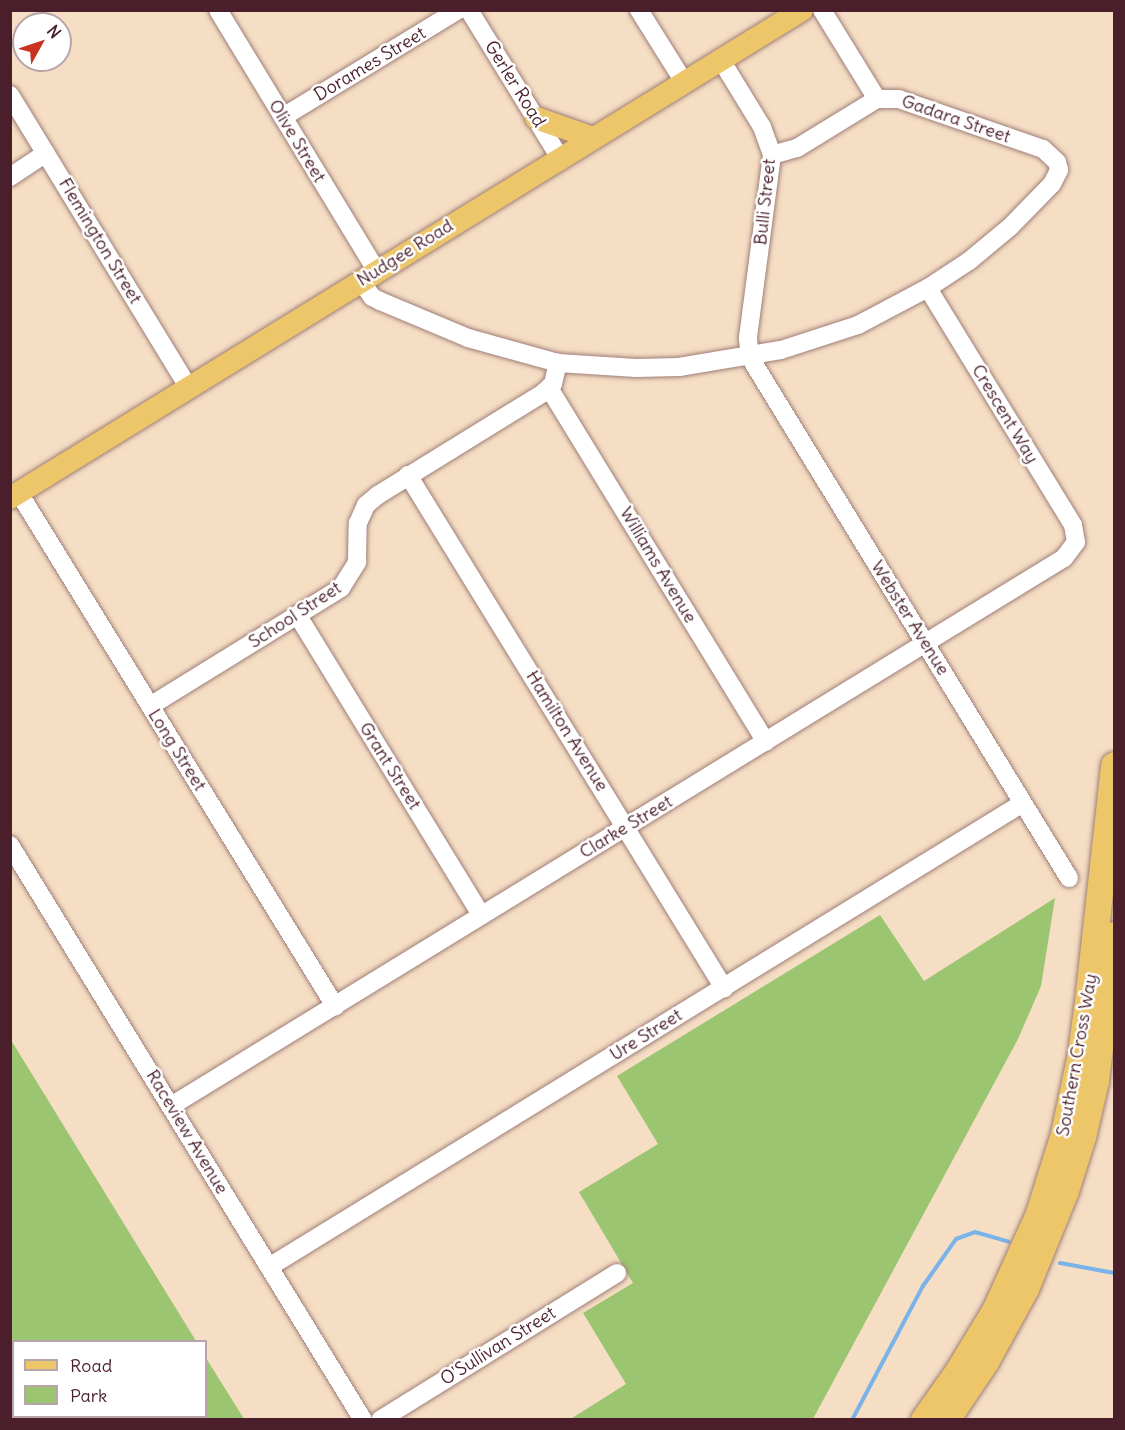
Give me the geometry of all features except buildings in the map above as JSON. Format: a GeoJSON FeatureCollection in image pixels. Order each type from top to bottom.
{"type":"FeatureCollection","features":[{"type":"Feature","properties":{"kind":"highway","name":"Southern Cross Way"},"geometry":{"type":"LineString","coordinates":[[924,1419],[958,1372],[995,1311],[1039,1214],[1064,1134],[1089,993],[1114,765]]}},
{"type":"Feature","properties":{"kind":"highway","name":"Southern Cross Way"},"geometry":{"type":"LineString","coordinates":[[947,1419],[986,1362],[1026,1289],[1062,1201],[1083,1137],[1096,1081],[1114,935]]}},
{"type":"Feature","properties":{"kind":"main road","name":"Nudgee Road"},"geometry":{"type":"LineString","coordinates":[[14,496],[802,10]]}},
{"type":"Feature","properties":{"kind":"main road"},"geometry":{"type":"LineString","coordinates":[[536,118],[593,138]]}},
{"type":"Feature","properties":{"kind":"street","name":"Olive Street"},"geometry":{"type":"LineString","coordinates":[[218,10],[283,117],[369,276],[372,297],[423,321],[468,338],[558,363],[647,368],[679,367],[751,357],[839,332],[928,288],[969,261],[1010,227],[1052,184],[1058,166]]}},
{"type":"Feature","properties":{"kind":"street","name":"Dorames Street"},"geometry":{"type":"LineString","coordinates":[[283,117],[458,10]]}},
{"type":"Feature","properties":{"kind":"street","name":"Gerler Road"},"geometry":{"type":"LineString","coordinates":[[469,10],[560,158]]}},
{"type":"Feature","properties":{"kind":"street"},"geometry":{"type":"LineString","coordinates":[[639,10],[684,82]]}},
{"type":"Feature","properties":{"kind":"street","name":"Gadara Street"},"geometry":{"type":"LineString","coordinates":[[822,10],[877,99],[899,99],[1043,149],[1052,155],[1058,166]]}},
{"type":"Feature","properties":{"kind":"street","name":"Bulli Street"},"geometry":{"type":"LineString","coordinates":[[721,60],[762,127],[772,155],[748,338],[751,357]]}},
{"type":"Feature","properties":{"kind":"street","name":"Flemington Street"},"geometry":{"type":"LineString","coordinates":[[10,95],[189,388]]}},
{"type":"Feature","properties":{"kind":"street"},"geometry":{"type":"LineString","coordinates":[[772,155],[797,148],[877,99]]}},
{"type":"Feature","properties":{"kind":"street"},"geometry":{"type":"LineString","coordinates":[[10,177],[46,153]]}},
{"type":"Feature","properties":{"kind":"street","name":"Crescent Way"},"geometry":{"type":"LineString","coordinates":[[928,288],[1073,525],[1076,542]]}},
{"type":"Feature","properties":{"kind":"street","name":"Webster Avenue"},"geometry":{"type":"LineString","coordinates":[[751,357],[1070,878]]}},
{"type":"Feature","properties":{"kind":"street"},"geometry":{"type":"LineString","coordinates":[[549,388],[556,377],[558,363]]}},
{"type":"Feature","properties":{"kind":"street","name":"School Street"},"geometry":{"type":"LineString","coordinates":[[150,706],[341,588],[357,562],[357,527],[362,512],[378,495],[549,388]]}},
{"type":"Feature","properties":{"kind":"street","name":"Williams Avenue"},"geometry":{"type":"LineString","coordinates":[[549,388],[766,742]]}},
{"type":"Feature","properties":{"kind":"street","name":"Hamilton Avenue"},"geometry":{"type":"LineString","coordinates":[[408,476],[724,988]]}},
{"type":"Feature","properties":{"kind":"street","name":"Long Street"},"geometry":{"type":"LineString","coordinates":[[14,496],[150,706],[335,1006]]}},
{"type":"Feature","properties":{"kind":"street","name":"Clarke Street"},"geometry":{"type":"LineString","coordinates":[[171,1106],[1064,558],[1076,542]]}},
{"type":"Feature","properties":{"kind":"street","name":"Grant Street"},"geometry":{"type":"LineString","coordinates":[[298,616],[481,915]]}},
{"type":"Feature","properties":{"kind":"street","name":"Ure Street"},"geometry":{"type":"LineString","coordinates":[[269,1267],[1023,803]]}},
{"type":"Feature","properties":{"kind":"street","name":"Raceview Avenue"},"geometry":{"type":"LineString","coordinates":[[10,845],[363,1419]]}},
{"type":"Feature","properties":{"kind":"street","name":"O'Sullivan Street"},"geometry":{"type":"LineString","coordinates":[[380,1419],[617,1273]]}},
{"type":"Feature","properties":{"kind":"green space"},"geometry":{"type":"Polygon","coordinates":[[[1055,898],[1041,986],[1018,1039],[813,1419],[569,1420],[626,1384],[583,1313],[633,1283],[579,1192],[658,1144],[617,1076],[880,915],[924,981],[1055,898]]]}},
{"type":"Feature","properties":{"kind":"green space"},"geometry":{"type":"Polygon","coordinates":[[[11,1040],[195,1340],[12,1340],[12,1418],[207,1418],[207,1360],[244,1419],[11,1419],[11,1040]]]}},
{"type":"Feature","properties":{"kind":"waterway"},"geometry":{"type":"LineString","coordinates":[[852,1420],[923,1286],[956,1239],[975,1232],[1009,1242]]}},
{"type":"Feature","properties":{"kind":"waterway"},"geometry":{"type":"LineString","coordinates":[[1060,1263],[1114,1273]]}}]}
